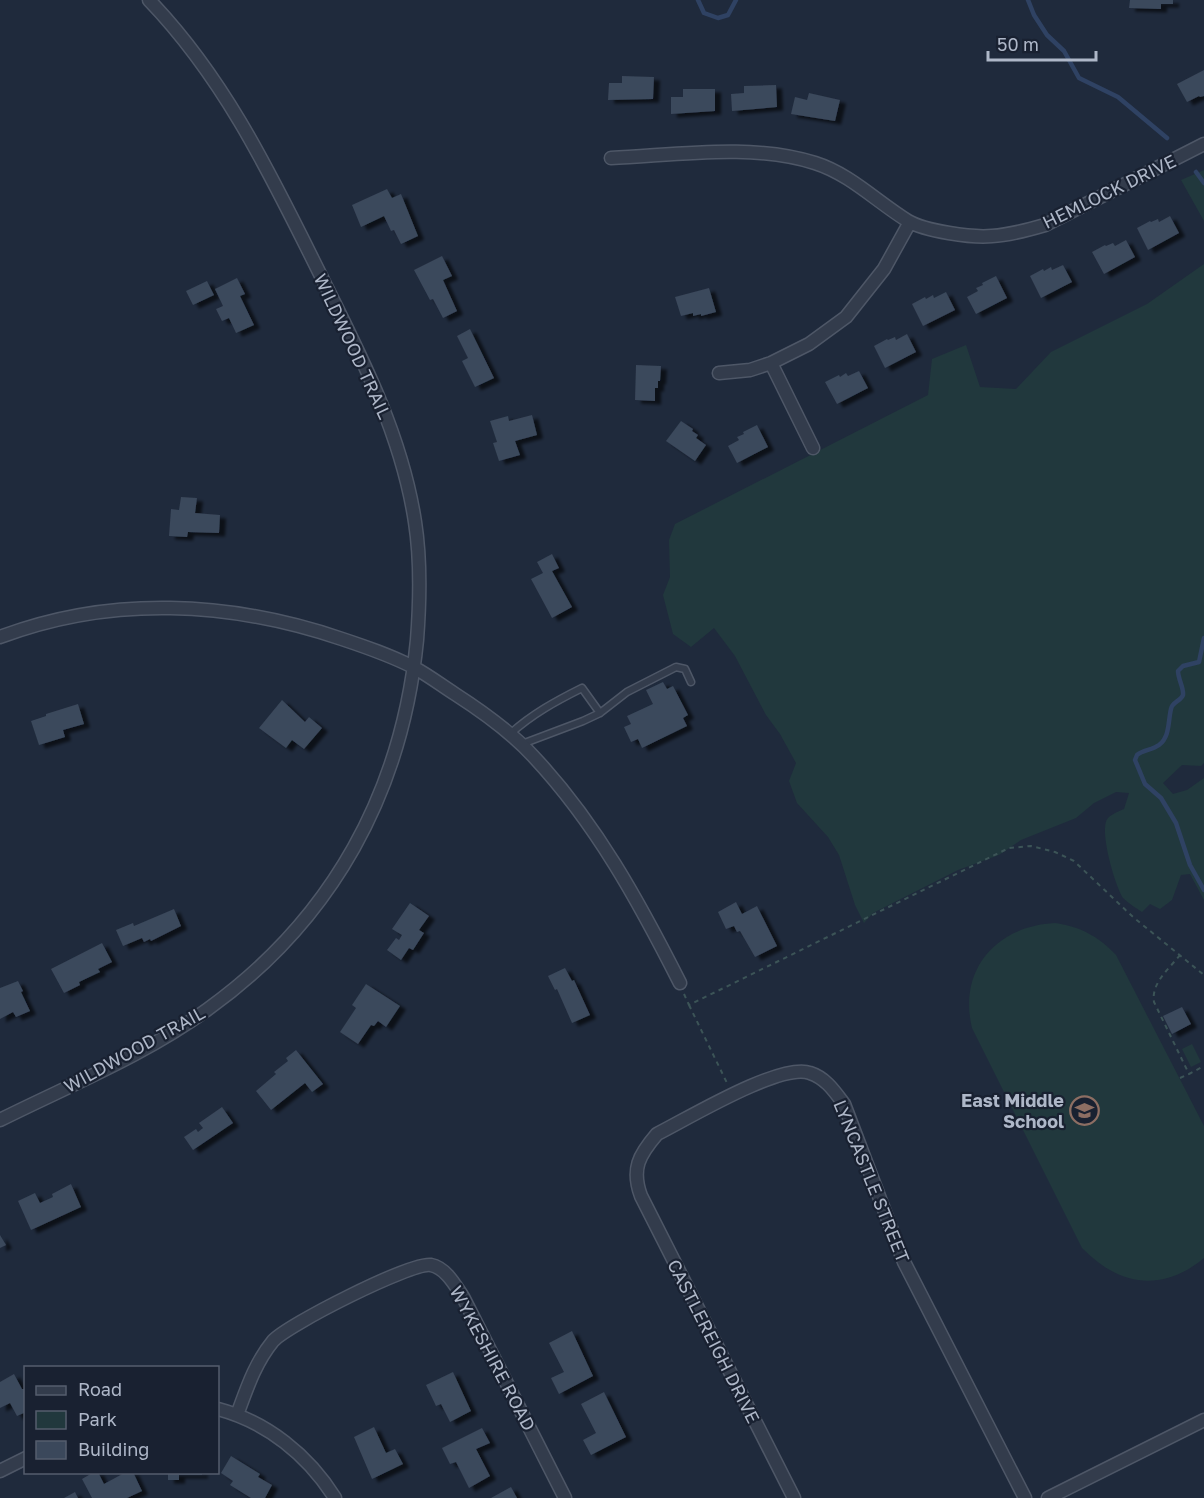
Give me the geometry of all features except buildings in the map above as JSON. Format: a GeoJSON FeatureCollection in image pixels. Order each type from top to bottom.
{"type":"FeatureCollection","features":[{"type":"Feature","properties":{"kind":"street","name":"WILDWOOD TRAIL"},"geometry":{"type":"LineString","coordinates":[[0,1120],[142,1049],[178,1028],[227,994],[271,956],[291,935],[314,909],[347,862],[373,812],[402,728],[414,668],[419,609],[416,524],[407,481],[381,402],[333,299],[242,123],[205,67],[149,0]]}},
{"type":"Feature","properties":{"kind":"street","name":"HEMLOCK DRIVE"},"geometry":{"type":"LineString","coordinates":[[611,158],[741,152],[784,156],[817,164],[841,175],[910,222],[933,230],[991,237],[1046,225],[1204,144]]}},
{"type":"Feature","properties":{"kind":"street"},"geometry":{"type":"LineString","coordinates":[[719,373],[750,370],[771,363],[809,344],[846,317],[884,269],[910,222]]}},
{"type":"Feature","properties":{"kind":"street"},"geometry":{"type":"LineString","coordinates":[[771,363],[813,448]]}},
{"type":"Feature","properties":{"kind":"street"},"geometry":{"type":"LineString","coordinates":[[0,637],[50,621],[110,610],[155,607],[221,610],[268,618],[317,631],[361,645],[414,668],[471,704],[510,734],[522,744],[570,798],[607,850],[680,983]]}},
{"type":"Feature","properties":{"kind":"street","name":"LYNCASTLE STREET"},"geometry":{"type":"LineString","coordinates":[[636,1183],[637,1166],[644,1149],[657,1134],[772,1076],[810,1072],[831,1087],[844,1104],[857,1135],[904,1262],[1025,1498]]}},
{"type":"Feature","properties":{"kind":"street","name":"CASTLEREIGH DRIVE"},"geometry":{"type":"LineString","coordinates":[[636,1183],[794,1498]]}},
{"type":"Feature","properties":{"kind":"street","name":"WYKESHIRE ROAD"},"geometry":{"type":"LineString","coordinates":[[237,1415],[252,1372],[275,1338],[293,1325],[399,1273],[431,1265],[449,1276],[463,1297],[565,1498]]}},
{"type":"Feature","properties":{"kind":"street"},"geometry":{"type":"LineString","coordinates":[[219,1409],[250,1420],[277,1434],[318,1474],[335,1498]]}},
{"type":"Feature","properties":{"kind":"street"},"geometry":{"type":"LineString","coordinates":[[1048,1498],[1204,1420]]}},
{"type":"Feature","properties":{"kind":"street"},"geometry":{"type":"LineString","coordinates":[[0,1471],[24,1459]]}},
{"type":"Feature","properties":{"kind":"lane"},"geometry":{"type":"LineString","coordinates":[[522,744],[600,713],[627,692],[675,667],[685,669],[691,682]]}},
{"type":"Feature","properties":{"kind":"lane"},"geometry":{"type":"LineString","coordinates":[[510,734],[528,718],[582,688],[600,713]]}},
{"type":"Feature","properties":{"kind":"path"},"geometry":{"type":"LineString","coordinates":[[689,1005],[1009,848],[1031,846],[1055,852],[1074,861],[1133,917],[1204,975]]}},
{"type":"Feature","properties":{"kind":"path"},"geometry":{"type":"LineString","coordinates":[[1180,955],[1157,984],[1153,993],[1154,1002],[1190,1074]]}},
{"type":"Feature","properties":{"kind":"path"},"geometry":{"type":"LineString","coordinates":[[680,983],[734,1095]]}},
{"type":"Feature","properties":{"kind":"path"},"geometry":{"type":"LineString","coordinates":[[1180,1078],[1204,1066]]}},
{"type":"Feature","properties":{"kind":"green space"},"geometry":{"type":"Polygon","coordinates":[[[1204,170],[1204,221],[1181,180],[1204,170]]]}},
{"type":"Feature","properties":{"kind":"green space"},"geometry":{"type":"Polygon","coordinates":[[[1204,264],[1204,763],[1201,766],[1182,765],[1163,783],[1173,794],[1187,790],[1204,778],[1204,900],[1190,874],[1181,875],[1172,900],[1160,909],[1150,904],[1142,912],[1123,898],[1112,870],[1105,833],[1108,818],[1124,809],[1129,793],[1116,792],[1094,803],[1076,818],[1021,840],[999,855],[958,870],[873,913],[864,923],[855,905],[839,855],[828,837],[797,803],[789,781],[796,763],[780,734],[766,715],[735,656],[714,628],[691,647],[673,634],[663,595],[670,577],[669,540],[675,524],[928,395],[932,359],[966,345],[980,387],[1016,389],[1051,352],[1147,304],[1204,264]]]}},
{"type":"Feature","properties":{"kind":"green space"},"geometry":{"type":"Polygon","coordinates":[[[1055,923],[1088,933],[1116,955],[1204,1126],[1204,1258],[1172,1277],[1141,1280],[1126,1277],[1111,1271],[1082,1248],[972,1028],[969,1007],[971,988],[977,970],[986,955],[999,942],[1015,933],[1034,926],[1055,923]]]}},
{"type":"Feature","properties":{"kind":"green space"},"geometry":{"type":"Polygon","coordinates":[[[1192,1044],[1201,1062],[1191,1067],[1182,1049],[1192,1044]]]}},
{"type":"Feature","properties":{"kind":"waterway"},"geometry":{"type":"LineString","coordinates":[[698,0],[704,13],[718,18],[728,15],[736,0]]}},
{"type":"Feature","properties":{"kind":"waterway"},"geometry":{"type":"LineString","coordinates":[[1028,0],[1034,15],[1047,35],[1064,51],[1079,78],[1118,97],[1167,138]]}},
{"type":"Feature","properties":{"kind":"waterway"},"geometry":{"type":"LineString","coordinates":[[1196,172],[1204,183]]}},
{"type":"Feature","properties":{"kind":"waterway"},"geometry":{"type":"LineString","coordinates":[[1204,638],[1199,662],[1183,666],[1178,671],[1183,695],[1172,707],[1163,742],[1137,755],[1135,760],[1145,784],[1161,798],[1176,823],[1190,865],[1204,890]]}},
{"type":"Feature","properties":{"kind":"place","name":"East Middle School"},"geometry":{"type":"Point","coordinates":[1085,1110]}}]}
